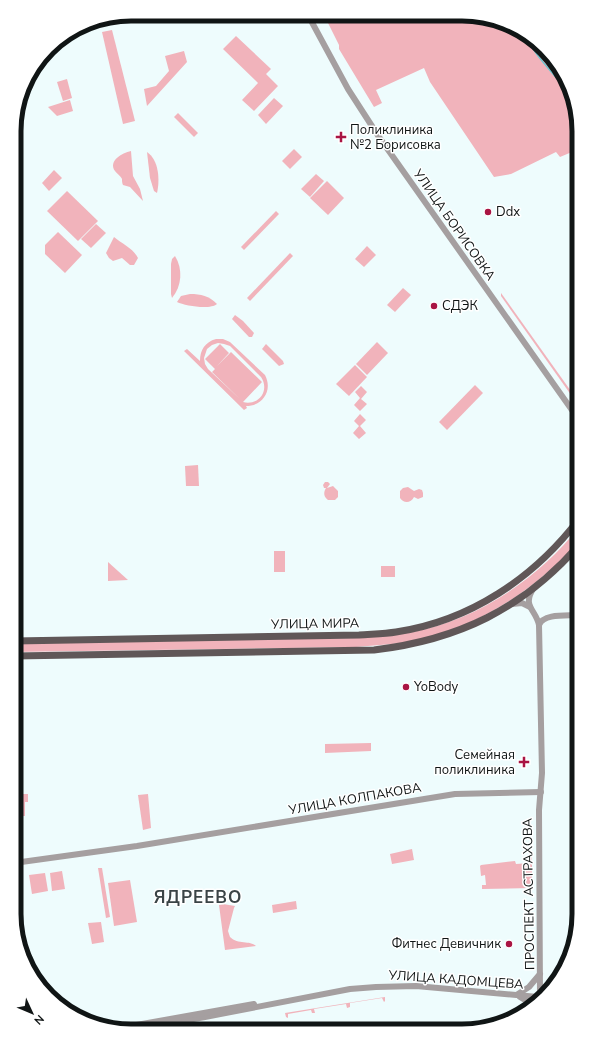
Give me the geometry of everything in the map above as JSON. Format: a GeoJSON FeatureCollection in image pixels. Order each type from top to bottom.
{"type":"FeatureCollection","features":[{"type":"Feature","properties":{"kind":"main road","name":"УЛИЦА МИРА"},"geometry":{"type":"LineString","coordinates":[[21,641],[359,635],[407,630],[440,621],[464,612],[501,592],[539,563],[572,528]]}},
{"type":"Feature","properties":{"kind":"main road","name":"УЛИЦА МИРА"},"geometry":{"type":"LineString","coordinates":[[21,656],[374,650],[407,645],[438,638],[472,625],[501,611],[553,573],[572,553]]}},
{"type":"Feature","properties":{"kind":"street","name":"УЛИЦА БОРИСОВКА"},"geometry":{"type":"LineString","coordinates":[[311,21],[348,89],[379,137],[572,410]]}},
{"type":"Feature","properties":{"kind":"street"},"geometry":{"type":"LineString","coordinates":[[533,589],[528,598],[530,607],[535,614],[539,626],[542,721],[541,792]]}},
{"type":"Feature","properties":{"kind":"street"},"geometry":{"type":"LineString","coordinates":[[512,604],[522,603],[530,607]]}},
{"type":"Feature","properties":{"kind":"street"},"geometry":{"type":"LineString","coordinates":[[535,614],[547,618],[572,616]]}},
{"type":"Feature","properties":{"kind":"street"},"geometry":{"type":"LineString","coordinates":[[539,626],[542,621],[547,618]]}},
{"type":"Feature","properties":{"kind":"street","name":"УЛИЦА КОЛПАКОВА"},"geometry":{"type":"LineString","coordinates":[[21,863],[137,846],[455,794],[541,792]]}},
{"type":"Feature","properties":{"kind":"street","name":"ПРОСПЕКТ АСТРАХОВА"},"geometry":{"type":"LineString","coordinates":[[539,993],[541,971],[539,837],[541,792]]}},
{"type":"Feature","properties":{"kind":"street"},"geometry":{"type":"LineString","coordinates":[[515,995],[522,993],[529,988],[538,978],[541,971]]}},
{"type":"Feature","properties":{"kind":"street","name":"УЛИЦА КАДОМЦЕВА"},"geometry":{"type":"LineString","coordinates":[[147,1024],[167,1021],[176,1022],[205,1017],[350,989],[406,986],[535,996]]}},
{"type":"Feature","properties":{"kind":"street"},"geometry":{"type":"LineString","coordinates":[[515,995],[522,997],[528,1002]]}},
{"type":"Feature","properties":{"kind":"shaded area"},"geometry":{"type":"Polygon","coordinates":[[[327,21],[469,21],[483,23],[511,32],[534,48],[545,59],[561,82],[571,117],[572,152],[560,157],[556,152],[511,174],[494,177],[430,82],[424,68],[376,90],[382,103],[374,107],[339,49],[339,45],[327,21]]]}},
{"type":"Feature","properties":{"kind":"shaded area"},"geometry":{"type":"Polygon","coordinates":[[[112,30],[135,121],[123,124],[102,32],[112,30]]]}},
{"type":"Feature","properties":{"kind":"shaded area"},"geometry":{"type":"Polygon","coordinates":[[[236,36],[271,69],[266,74],[278,86],[254,111],[242,100],[258,83],[223,49],[236,36]]]}},
{"type":"Feature","properties":{"kind":"shaded area"},"geometry":{"type":"Polygon","coordinates":[[[184,51],[187,62],[147,106],[144,89],[156,86],[169,71],[165,56],[184,51]]]}},
{"type":"Feature","properties":{"kind":"shaded area"},"geometry":{"type":"Polygon","coordinates":[[[67,79],[72,98],[63,101],[57,82],[67,79]]]}},
{"type":"Feature","properties":{"kind":"shaded area"},"geometry":{"type":"Polygon","coordinates":[[[274,98],[283,106],[266,124],[258,115],[274,98]]]}},
{"type":"Feature","properties":{"kind":"shaded area"},"geometry":{"type":"Polygon","coordinates":[[[70,100],[73,111],[57,116],[48,107],[70,100]]]}},
{"type":"Feature","properties":{"kind":"shaded area"},"geometry":{"type":"Polygon","coordinates":[[[178,113],[198,133],[194,137],[174,117],[178,113]]]}},
{"type":"Feature","properties":{"kind":"shaded area"},"geometry":{"type":"Polygon","coordinates":[[[294,149],[302,157],[290,169],[282,161],[294,149]]]}},
{"type":"Feature","properties":{"kind":"shaded area"},"geometry":{"type":"Polygon","coordinates":[[[131,151],[133,176],[140,189],[143,201],[130,187],[123,185],[121,178],[113,167],[113,164],[117,158],[131,151]]]}},
{"type":"Feature","properties":{"kind":"shaded area"},"geometry":{"type":"Polygon","coordinates":[[[147,152],[154,160],[158,171],[157,193],[154,191],[150,178],[147,152]]]}},
{"type":"Feature","properties":{"kind":"shaded area"},"geometry":{"type":"Polygon","coordinates":[[[54,170],[62,178],[49,191],[42,183],[54,170]]]}},
{"type":"Feature","properties":{"kind":"shaded area"},"geometry":{"type":"Polygon","coordinates":[[[316,174],[324,181],[310,197],[301,189],[316,174]]]}},
{"type":"Feature","properties":{"kind":"shaded area"},"geometry":{"type":"Polygon","coordinates":[[[327,181],[344,198],[328,215],[310,198],[327,181]]]}},
{"type":"Feature","properties":{"kind":"shaded area"},"geometry":{"type":"Polygon","coordinates":[[[67,191],[98,221],[78,241],[47,211],[67,191]]]}},
{"type":"Feature","properties":{"kind":"shaded area"},"geometry":{"type":"Polygon","coordinates":[[[276,211],[279,214],[244,250],[241,247],[276,211]]]}},
{"type":"Feature","properties":{"kind":"shaded area"},"geometry":{"type":"Polygon","coordinates":[[[96,224],[106,233],[91,248],[81,239],[96,224]]]}},
{"type":"Feature","properties":{"kind":"shaded area"},"geometry":{"type":"Polygon","coordinates":[[[58,232],[82,255],[65,273],[45,254],[45,245],[58,232]]]}},
{"type":"Feature","properties":{"kind":"shaded area"},"geometry":{"type":"Polygon","coordinates":[[[114,237],[136,255],[138,258],[134,265],[130,265],[122,258],[113,261],[109,258],[106,253],[114,237]]]}},
{"type":"Feature","properties":{"kind":"shaded area"},"geometry":{"type":"Polygon","coordinates":[[[367,246],[376,255],[364,267],[355,259],[367,246]]]}},
{"type":"Feature","properties":{"kind":"shaded area"},"geometry":{"type":"Polygon","coordinates":[[[290,253],[293,256],[250,301],[247,298],[290,253]]]}},
{"type":"Feature","properties":{"kind":"shaded area"},"geometry":{"type":"Polygon","coordinates":[[[175,256],[178,261],[180,277],[178,288],[172,298],[171,264],[172,259],[175,256]]]}},
{"type":"Feature","properties":{"kind":"shaded area"},"geometry":{"type":"Polygon","coordinates":[[[403,288],[411,295],[395,312],[387,305],[403,288]]]}},
{"type":"Feature","properties":{"kind":"shaded area"},"geometry":{"type":"Polygon","coordinates":[[[501,293],[572,393],[572,396],[501,296],[501,293]]]}},
{"type":"Feature","properties":{"kind":"shaded area"},"geometry":{"type":"Polygon","coordinates":[[[190,294],[205,296],[217,304],[214,306],[203,307],[191,306],[177,302],[181,296],[190,294]]]}},
{"type":"Feature","properties":{"kind":"shaded area"},"geometry":{"type":"Polygon","coordinates":[[[235,315],[254,333],[252,337],[249,337],[232,319],[235,315]]]}},
{"type":"Feature","properties":{"kind":"shaded area"},"geometry":{"type":"Polygon","coordinates":[[[223,339],[230,342],[265,375],[268,386],[262,400],[246,406],[247,408],[244,410],[184,351],[187,349],[200,361],[202,350],[206,344],[212,340],[223,339]],[[218,343],[207,349],[204,358],[205,364],[208,369],[242,401],[212,372],[215,369],[205,359],[220,344],[229,353],[217,366],[231,352],[262,382],[243,402],[254,402],[263,392],[264,387],[261,377],[230,346],[218,343]]]}},
{"type":"Feature","properties":{"kind":"shaded area"},"geometry":{"type":"Polygon","coordinates":[[[377,342],[388,353],[367,375],[356,364],[377,342]]]}},
{"type":"Feature","properties":{"kind":"shaded area"},"geometry":{"type":"Polygon","coordinates":[[[266,344],[283,361],[284,364],[279,366],[262,349],[266,344]]]}},
{"type":"Feature","properties":{"kind":"shaded area"},"geometry":{"type":"Polygon","coordinates":[[[355,365],[367,377],[349,396],[336,384],[355,365]]]}},
{"type":"Feature","properties":{"kind":"shaded area"},"geometry":{"type":"Polygon","coordinates":[[[475,385],[483,393],[447,430],[439,422],[475,385]]]}},
{"type":"Feature","properties":{"kind":"shaded area"},"geometry":{"type":"Polygon","coordinates":[[[361,386],[367,392],[361,399],[367,404],[360,411],[354,405],[360,398],[355,392],[361,386]]]}},
{"type":"Feature","properties":{"kind":"shaded area"},"geometry":{"type":"Polygon","coordinates":[[[360,414],[366,420],[360,426],[366,433],[359,439],[353,433],[359,426],[354,421],[360,414]]]}},
{"type":"Feature","properties":{"kind":"shaded area"},"geometry":{"type":"Polygon","coordinates":[[[198,465],[199,486],[186,486],[185,466],[198,465]]]}},
{"type":"Feature","properties":{"kind":"shaded area"},"geometry":{"type":"Polygon","coordinates":[[[325,482],[330,484],[327,488],[333,486],[338,491],[338,497],[335,500],[328,500],[325,496],[324,492],[326,488],[324,488],[323,485],[325,482]]]}},
{"type":"Feature","properties":{"kind":"shaded area"},"geometry":{"type":"Polygon","coordinates":[[[408,487],[414,491],[419,489],[422,490],[423,497],[418,499],[414,497],[409,502],[403,501],[400,498],[400,491],[403,488],[408,487]]]}},
{"type":"Feature","properties":{"kind":"shaded area"},"geometry":{"type":"Polygon","coordinates":[[[572,535],[572,548],[547,573],[511,600],[472,622],[429,637],[411,641],[356,647],[21,652],[21,643],[357,638],[412,632],[460,618],[483,607],[525,580],[545,564],[572,535]]]}},
{"type":"Feature","properties":{"kind":"shaded area"},"geometry":{"type":"Polygon","coordinates":[[[274,551],[285,551],[285,572],[274,572],[274,551]]]}},
{"type":"Feature","properties":{"kind":"shaded area"},"geometry":{"type":"Polygon","coordinates":[[[108,562],[128,580],[108,581],[108,562]]]}},
{"type":"Feature","properties":{"kind":"shaded area"},"geometry":{"type":"Polygon","coordinates":[[[381,566],[395,566],[395,577],[381,577],[381,566]]]}},
{"type":"Feature","properties":{"kind":"shaded area"},"geometry":{"type":"Polygon","coordinates":[[[371,743],[371,751],[325,753],[325,744],[371,743]]]}},
{"type":"Feature","properties":{"kind":"shaded area"},"geometry":{"type":"Polygon","coordinates":[[[21,794],[28,794],[28,802],[25,802],[25,816],[21,816],[21,794]]]}},
{"type":"Feature","properties":{"kind":"shaded area"},"geometry":{"type":"Polygon","coordinates":[[[148,794],[151,828],[143,830],[138,795],[148,794]]]}},
{"type":"Feature","properties":{"kind":"shaded area"},"geometry":{"type":"Polygon","coordinates":[[[412,849],[414,860],[392,864],[390,854],[412,849]]]}},
{"type":"Feature","properties":{"kind":"shaded area"},"geometry":{"type":"Polygon","coordinates":[[[529,852],[532,852],[532,888],[482,889],[482,885],[486,885],[485,875],[481,876],[481,865],[515,861],[516,864],[530,863],[529,852]]]}},
{"type":"Feature","properties":{"kind":"shaded area"},"geometry":{"type":"Polygon","coordinates":[[[98,868],[102,868],[110,917],[106,918],[98,868]]]}},
{"type":"Feature","properties":{"kind":"shaded area"},"geometry":{"type":"Polygon","coordinates":[[[62,871],[65,889],[52,891],[50,873],[62,871]]]}},
{"type":"Feature","properties":{"kind":"shaded area"},"geometry":{"type":"Polygon","coordinates":[[[45,873],[48,891],[32,894],[29,875],[45,873]]]}},
{"type":"Feature","properties":{"kind":"shaded area"},"geometry":{"type":"Polygon","coordinates":[[[130,880],[137,922],[114,926],[108,883],[130,880]]]}},
{"type":"Feature","properties":{"kind":"shaded area"},"geometry":{"type":"Polygon","coordinates":[[[296,901],[297,909],[273,913],[272,905],[296,901]]]}},
{"type":"Feature","properties":{"kind":"shaded area"},"geometry":{"type":"Polygon","coordinates":[[[223,904],[235,906],[228,931],[230,937],[237,941],[251,943],[256,946],[225,950],[219,905],[223,904]]]}},
{"type":"Feature","properties":{"kind":"shaded area"},"geometry":{"type":"Polygon","coordinates":[[[101,922],[104,942],[92,944],[88,923],[101,922]]]}},
{"type":"Feature","properties":{"kind":"shaded area"},"geometry":{"type":"Polygon","coordinates":[[[385,997],[384,1002],[382,998],[350,1003],[350,1007],[347,1008],[346,1004],[314,1009],[315,1013],[312,1013],[311,1010],[288,1014],[288,1018],[286,1017],[285,1013],[385,997]]]}},
{"type":"Feature","properties":{"kind":"waterway"},"geometry":{"type":"LineString","coordinates":[[531,46],[536,54],[561,83]]}},
{"type":"Feature","properties":{"kind":"place","name":"Поликлиника №2 Борисовка"},"geometry":{"type":"Point","coordinates":[341,137]}},
{"type":"Feature","properties":{"kind":"place","name":"Ddx"},"geometry":{"type":"Point","coordinates":[488,212]}},
{"type":"Feature","properties":{"kind":"place","name":"СДЭК"},"geometry":{"type":"Point","coordinates":[434,306]}},
{"type":"Feature","properties":{"kind":"place","name":"YoBody"},"geometry":{"type":"Point","coordinates":[406,687]}},
{"type":"Feature","properties":{"kind":"place","name":"Семейная поликлиника"},"geometry":{"type":"Point","coordinates":[524,762]}},
{"type":"Feature","properties":{"kind":"place","name":"Фитнес Девичник"},"geometry":{"type":"Point","coordinates":[509,944]}},
{"type":"Feature","properties":{"kind":"district","name":"ЯДРЕЕВО"},"geometry":{"type":"Point","coordinates":[198,897]}}]}
